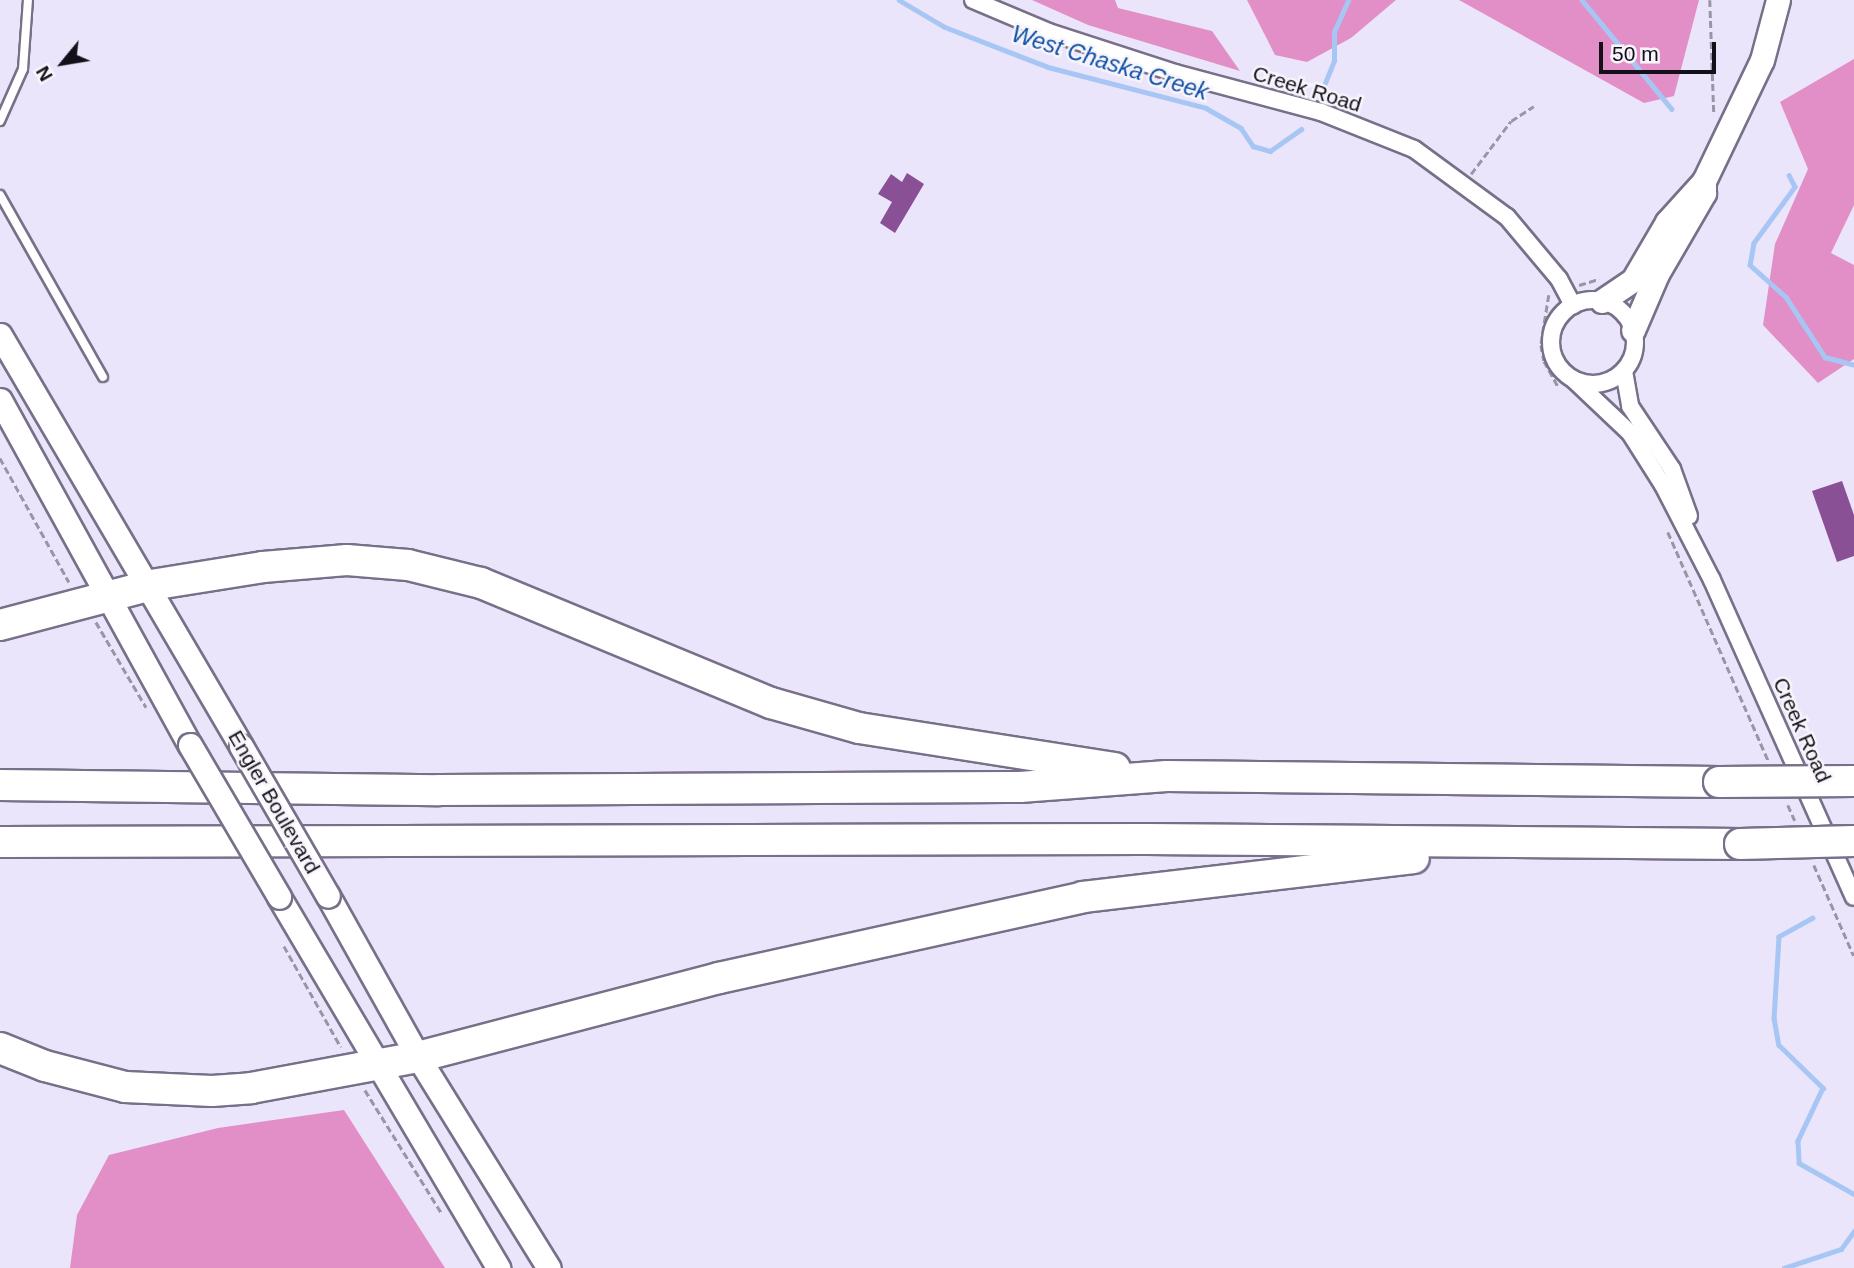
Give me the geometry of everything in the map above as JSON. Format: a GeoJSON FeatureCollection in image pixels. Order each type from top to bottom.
{"type":"FeatureCollection","features":[{"type":"Feature","properties":{"kind":"highway"},"geometry":{"type":"LineString","coordinates":[[0,625],[101,608],[151,585],[346,559],[408,565],[481,583],[758,698],[846,724],[1167,776]]}},
{"type":"Feature","properties":{"kind":"highway"},"geometry":{"type":"LineString","coordinates":[[0,785],[439,790],[1020,787],[1167,776],[1854,781]]}},
{"type":"Feature","properties":{"kind":"highway"},"geometry":{"type":"LineString","coordinates":[[0,842],[1740,844],[1854,841]]}},
{"type":"Feature","properties":{"kind":"highway"},"geometry":{"type":"LineString","coordinates":[[0,1048],[94,1081],[212,1091],[418,1057],[719,978],[1083,897],[1297,869],[1573,842]]}},
{"type":"Feature","properties":{"kind":"main road"},"geometry":{"type":"LineString","coordinates":[[1602,301],[1633,280],[1682,202],[1704,181],[1762,60],[1778,0]]}},
{"type":"Feature","properties":{"kind":"main road"},"geometry":{"type":"LineString","coordinates":[[1633,330],[1651,285],[1704,193],[1704,181]]}},
{"type":"Feature","properties":{"kind":"main road","name":"Engler Boulevard"},"geometry":{"type":"LineString","coordinates":[[0,335],[151,585],[418,1057],[549,1268]]}},
{"type":"Feature","properties":{"kind":"main road","name":"Engler Boulevard"},"geometry":{"type":"LineString","coordinates":[[0,400],[101,608],[190,745],[498,1268]]}},
{"type":"Feature","properties":{"kind":"street","name":"Creek Road"},"geometry":{"type":"LineString","coordinates":[[974,0],[1011,18],[1175,74],[1333,117],[1414,149],[1465,182],[1507,217],[1557,291],[1573,305]]}},
{"type":"Feature","properties":{"kind":"street"},"geometry":{"type":"LineString","coordinates":[[1602,301],[1616,307],[1633,330],[1632,359],[1624,371],[1600,384],[1571,387],[1551,349],[1555,323],[1573,305],[1602,301]]}},
{"type":"Feature","properties":{"kind":"street","name":"Creek Road"},"geometry":{"type":"LineString","coordinates":[[1624,371],[1630,406],[1672,469],[1712,580]]}},
{"type":"Feature","properties":{"kind":"street","name":"Creek Road"},"geometry":{"type":"LineString","coordinates":[[1571,387],[1609,411],[1647,456],[1712,580],[1854,897]]}},
{"type":"Feature","properties":{"kind":"lane"},"geometry":{"type":"LineString","coordinates":[[0,121],[23,69],[28,0]]}},
{"type":"Feature","properties":{"kind":"lane"},"geometry":{"type":"LineString","coordinates":[[0,195],[103,377]]}},
{"type":"Feature","properties":{"kind":"path"},"geometry":{"type":"LineString","coordinates":[[1710,0],[1715,110],[1711,121]]}},
{"type":"Feature","properties":{"kind":"path"},"geometry":{"type":"LineString","coordinates":[[1465,182],[1511,121],[1534,106]]}},
{"type":"Feature","properties":{"kind":"path"},"geometry":{"type":"LineString","coordinates":[[1543,284],[1557,291],[1604,277]]}},
{"type":"Feature","properties":{"kind":"path"},"geometry":{"type":"LineString","coordinates":[[1557,291],[1541,345],[1544,361],[1571,387]]}},
{"type":"Feature","properties":{"kind":"path"},"geometry":{"type":"LineString","coordinates":[[0,458],[64,576]]}},
{"type":"Feature","properties":{"kind":"path"},"geometry":{"type":"LineString","coordinates":[[1664,523],[1770,765]]}},
{"type":"Feature","properties":{"kind":"path"},"geometry":{"type":"LineString","coordinates":[[101,608],[151,715]]}},
{"type":"Feature","properties":{"kind":"path"},"geometry":{"type":"LineString","coordinates":[[1787,803],[1798,828]]}},
{"type":"Feature","properties":{"kind":"path"},"geometry":{"type":"LineString","coordinates":[[1809,854],[1854,956]]}},
{"type":"Feature","properties":{"kind":"path"},"geometry":{"type":"LineString","coordinates":[[281,938],[343,1052]]}},
{"type":"Feature","properties":{"kind":"path"},"geometry":{"type":"LineString","coordinates":[[366,1091],[445,1218]]}},
{"type":"Feature","properties":{"kind":"shaded area"},"geometry":{"type":"Polygon","coordinates":[[[1032,0],[1115,0],[1118,8],[1212,31],[1240,71],[1088,25],[1032,0]]]}},
{"type":"Feature","properties":{"kind":"shaded area"},"geometry":{"type":"Polygon","coordinates":[[[1247,0],[1396,0],[1351,38],[1307,62],[1275,55],[1247,0]]]}},
{"type":"Feature","properties":{"kind":"shaded area"},"geometry":{"type":"Polygon","coordinates":[[[1459,0],[1699,0],[1674,96],[1644,103],[1459,0]]]}},
{"type":"Feature","properties":{"kind":"shaded area"},"geometry":{"type":"Polygon","coordinates":[[[1854,59],[1854,205],[1831,253],[1854,265],[1854,359],[1818,383],[1763,325],[1775,244],[1808,169],[1780,102],[1854,59]]]}},
{"type":"Feature","properties":{"kind":"shaded area"},"geometry":{"type":"Polygon","coordinates":[[[344,1110],[445,1268],[70,1268],[77,1215],[109,1155],[218,1128],[344,1110]]]}},
{"type":"Feature","properties":{"kind":"building"},"geometry":{"type":"Polygon","coordinates":[[[907,173],[924,184],[895,233],[880,223],[892,202],[878,194],[891,174],[902,182],[907,173]]]}},
{"type":"Feature","properties":{"kind":"building"},"geometry":{"type":"Polygon","coordinates":[[[1842,481],[1854,515],[1854,556],[1837,562],[1812,491],[1842,481]]]}},
{"type":"Feature","properties":{"kind":"waterway","name":"West Chaska Creek"},"geometry":{"type":"LineString","coordinates":[[899,0],[945,27],[1048,67],[1206,108],[1241,128],[1253,146],[1270,151],[1301,129]]}},
{"type":"Feature","properties":{"kind":"waterway","name":"West Chaska Creek"},"geometry":{"type":"LineString","coordinates":[[1321,93],[1334,61],[1334,32],[1348,0]]}},
{"type":"Feature","properties":{"kind":"waterway","name":"West Chaska Creek"},"geometry":{"type":"LineString","coordinates":[[1582,0],[1672,109]]}},
{"type":"Feature","properties":{"kind":"waterway","name":"West Chaska Creek"},"geometry":{"type":"LineString","coordinates":[[1789,175],[1795,187],[1754,243],[1750,265],[1786,297],[1825,357],[1854,365]]}},
{"type":"Feature","properties":{"kind":"waterway"},"geometry":{"type":"LineString","coordinates":[[1813,918],[1779,937],[1774,1018],[1779,1045],[1823,1088],[1798,1141],[1799,1163],[1854,1194]]}},
{"type":"Feature","properties":{"kind":"waterway"},"geometry":{"type":"LineString","coordinates":[[1784,1268],[1841,1249],[1854,1231]]}}]}
